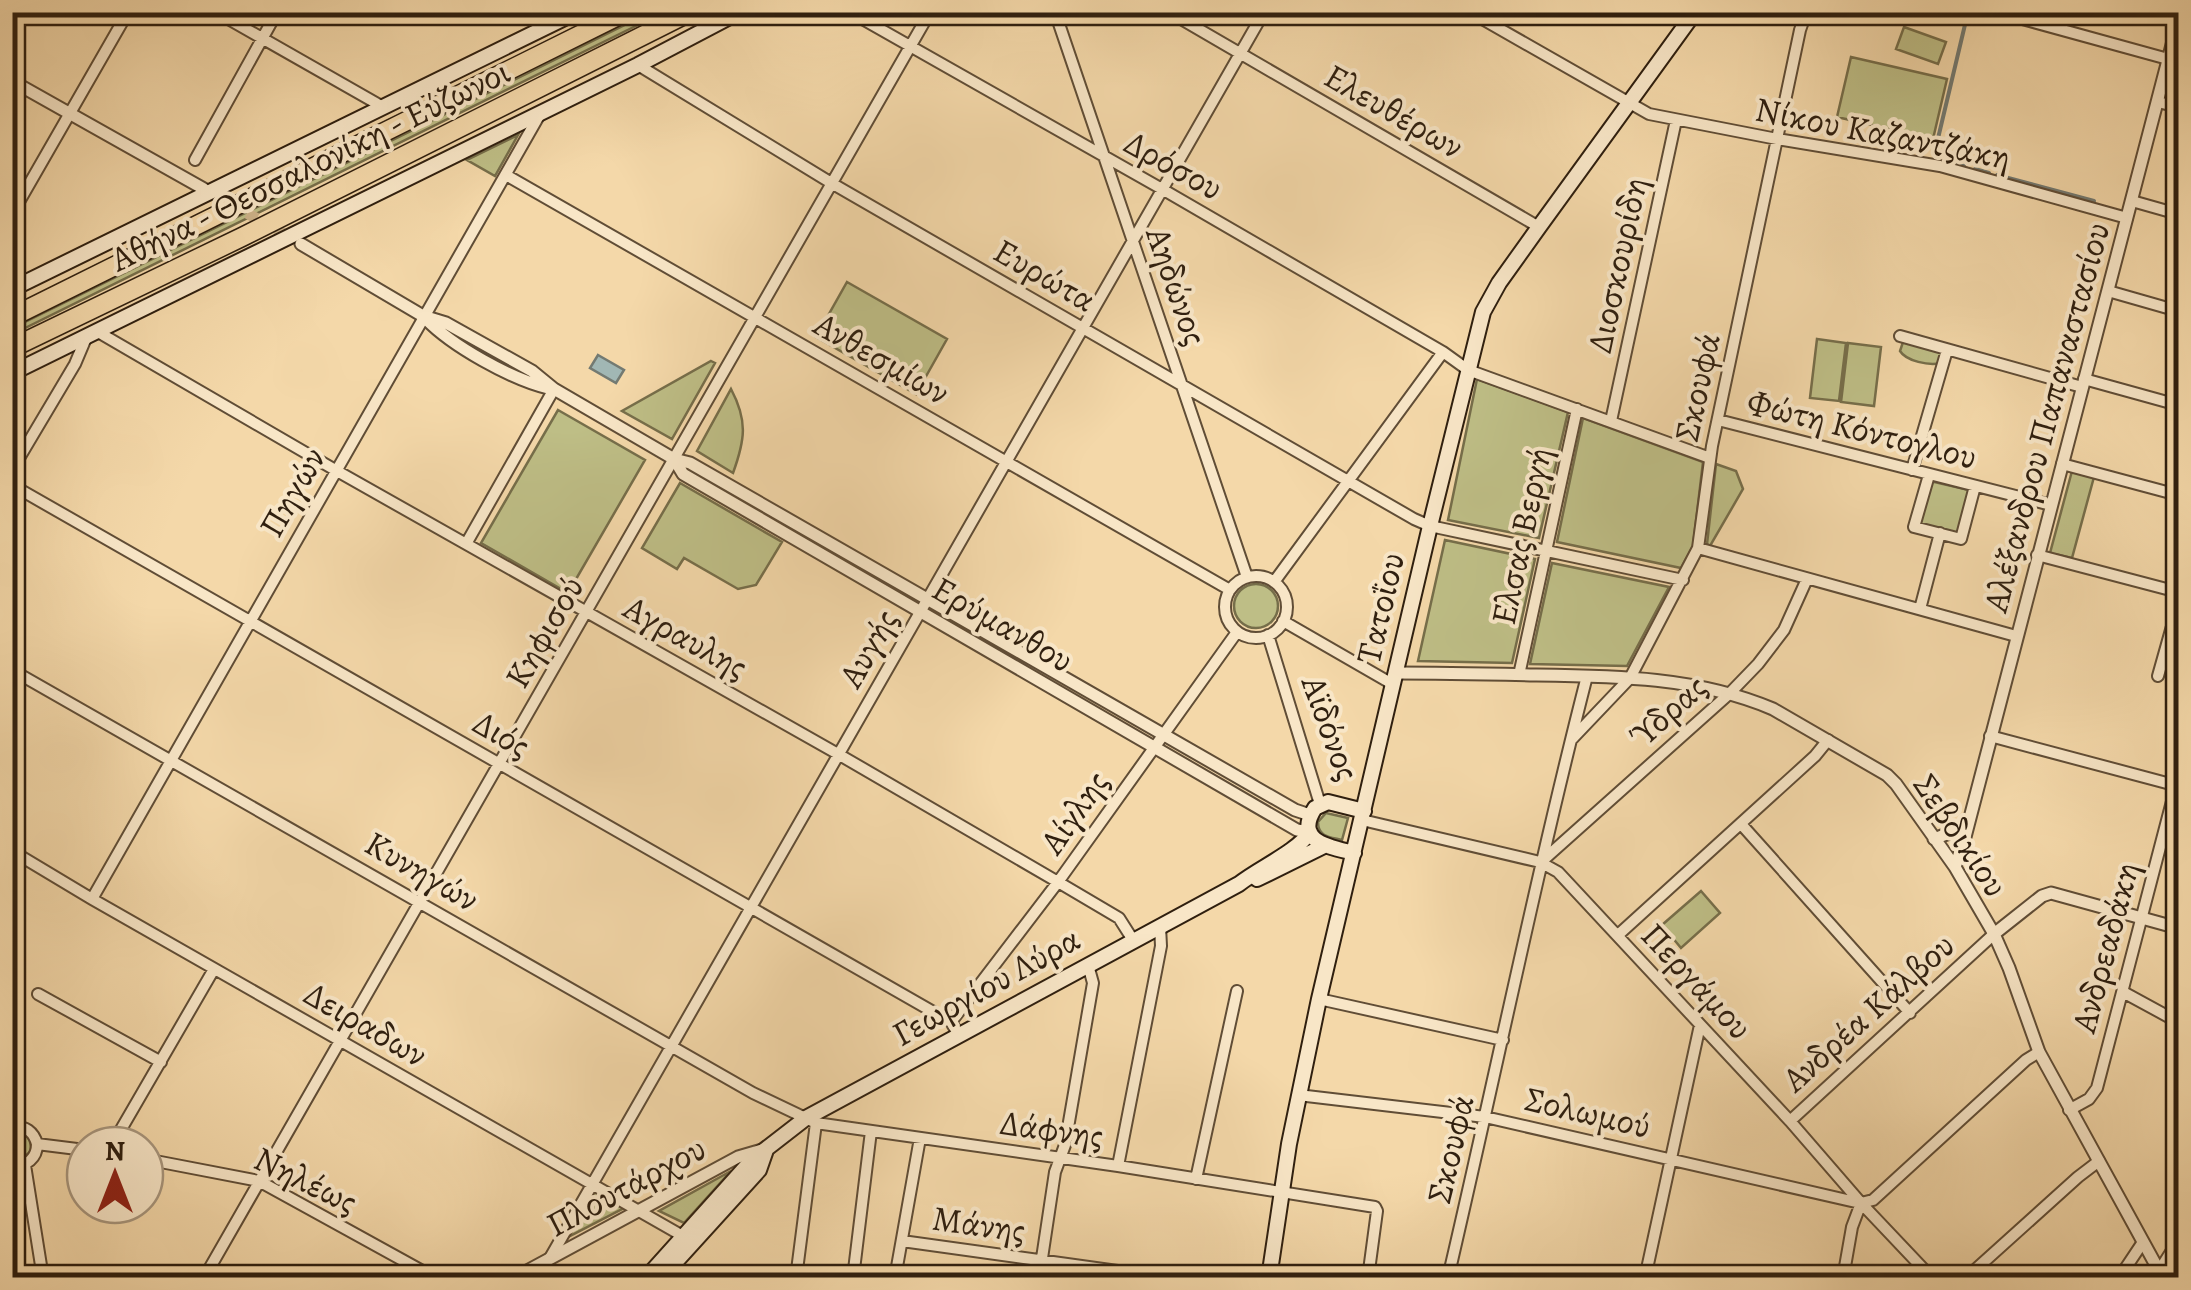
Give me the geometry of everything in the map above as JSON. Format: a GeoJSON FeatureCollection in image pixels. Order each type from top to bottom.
{"type":"FeatureCollection","features":[{"type":"Feature","properties":{"kind":"highway","name":"Αθήνα - Θεσσαλονίκη - Εύζωνοι"},"geometry":{"type":"LineString","coordinates":[[12,317],[626,12]]}},
{"type":"Feature","properties":{"kind":"highway","name":"Αθήνα - Θεσσαλονίκη - Εύζωνοι"},"geometry":{"type":"LineString","coordinates":[[12,348],[259,229],[690,12]]}},
{"type":"Feature","properties":{"kind":"main road"},"geometry":{"type":"LineString","coordinates":[[12,289],[577,12]]}},
{"type":"Feature","properties":{"kind":"main road"},"geometry":{"type":"LineString","coordinates":[[12,373],[740,12]]}},
{"type":"Feature","properties":{"kind":"main road","name":"Τατοΐου"},"geometry":{"type":"LineString","coordinates":[[1269,1278],[1298,1095],[1319,999],[1483,312],[1539,227],[1695,12]]}},
{"type":"Feature","properties":{"kind":"main road","name":"Αϊδόνος"},"geometry":{"type":"LineString","coordinates":[[1315,810],[1328,802],[1363,816]]}},
{"type":"Feature","properties":{"kind":"main road"},"geometry":{"type":"LineString","coordinates":[[1310,832],[1315,810]]}},
{"type":"Feature","properties":{"kind":"main road","name":"Ερύμανθου"},"geometry":{"type":"LineString","coordinates":[[1310,832],[1324,846]]}},
{"type":"Feature","properties":{"kind":"main road","name":"Γεωργίου Λύρα"},"geometry":{"type":"LineString","coordinates":[[646,1278],[758,1170],[766,1149],[955,1029],[1088,965],[1239,884],[1299,845],[1310,832]]}},
{"type":"Feature","properties":{"kind":"main road"},"geometry":{"type":"LineString","coordinates":[[1324,846],[1354,853]]}},
{"type":"Feature","properties":{"kind":"main road","name":"Γεωργίου Λύρα"},"geometry":{"type":"LineString","coordinates":[[1239,884],[1261,878],[1324,846]]}},
{"type":"Feature","properties":{"kind":"main road","name":"Γεωργίου Λύρα"},"geometry":{"type":"LineString","coordinates":[[661,1278],[688,1239]]}},
{"type":"Feature","properties":{"kind":"street"},"geometry":{"type":"LineString","coordinates":[[12,214],[128,12]]}},
{"type":"Feature","properties":{"kind":"street"},"geometry":{"type":"LineString","coordinates":[[216,12],[383,107]]}},
{"type":"Feature","properties":{"kind":"street"},"geometry":{"type":"LineString","coordinates":[[195,160],[276,12]]}},
{"type":"Feature","properties":{"kind":"street"},"geometry":{"type":"LineString","coordinates":[[537,12],[556,23]]}},
{"type":"Feature","properties":{"kind":"street","name":"Δρόσου"},"geometry":{"type":"LineString","coordinates":[[850,12],[1162,189],[1468,370],[1710,458]]}},
{"type":"Feature","properties":{"kind":"street","name":"Κηφισού"},"geometry":{"type":"LineString","coordinates":[[204,1278],[930,12]]}},
{"type":"Feature","properties":{"kind":"street","name":"Αηδώνος"},"geometry":{"type":"LineString","coordinates":[[1055,12],[1248,577]]}},
{"type":"Feature","properties":{"kind":"street","name":"Ελευθέρων"},"geometry":{"type":"LineString","coordinates":[[1168,12],[1539,227]]}},
{"type":"Feature","properties":{"kind":"street","name":"Αυγής"},"geometry":{"type":"LineString","coordinates":[[550,1258],[1264,12]]}},
{"type":"Feature","properties":{"kind":"street","name":"Νίκου Καζαντζάκη"},"geometry":{"type":"LineString","coordinates":[[1470,12],[1648,114],[1940,166],[2127,218]]}},
{"type":"Feature","properties":{"kind":"street","name":"Σκουφά"},"geometry":{"type":"LineString","coordinates":[[1570,740],[1630,678],[1698,548],[1710,458],[1800,30],[1810,12]]}},
{"type":"Feature","properties":{"kind":"street"},"geometry":{"type":"LineString","coordinates":[[1997,12],[2168,60]]}},
{"type":"Feature","properties":{"kind":"street","name":"Αλέξανδρου Παπαναστασίου"},"geometry":{"type":"LineString","coordinates":[[1955,867],[2178,22]]}},
{"type":"Feature","properties":{"kind":"street","name":"Ευρώτα"},"geometry":{"type":"LineString","coordinates":[[638,65],[832,184],[1430,526],[1683,580]]}},
{"type":"Feature","properties":{"kind":"street"},"geometry":{"type":"LineString","coordinates":[[12,81],[204,189]]}},
{"type":"Feature","properties":{"kind":"street"},"geometry":{"type":"LineString","coordinates":[[2158,102],[2178,108]]}},
{"type":"Feature","properties":{"kind":"street","name":"Πηγών"},"geometry":{"type":"LineString","coordinates":[[92,899],[541,113]]}},
{"type":"Feature","properties":{"kind":"street","name":"Διοσκουρίδη"},"geometry":{"type":"LineString","coordinates":[[1611,421],[1676,120]]}},
{"type":"Feature","properties":{"kind":"street","name":"Ανθεσμίων"},"geometry":{"type":"LineString","coordinates":[[506,174],[1230,590]]}},
{"type":"Feature","properties":{"kind":"street"},"geometry":{"type":"LineString","coordinates":[[2132,201],[2178,214]]}},
{"type":"Feature","properties":{"kind":"street","name":"Ερύμανθου"},"geometry":{"type":"LineString","coordinates":[[301,244],[423,316],[446,322],[674,459],[690,463],[1296,810],[1315,810]]}},
{"type":"Feature","properties":{"kind":"street"},"geometry":{"type":"LineString","coordinates":[[2108,291],[2178,311]]}},
{"type":"Feature","properties":{"kind":"street"},"geometry":{"type":"LineString","coordinates":[[12,470],[92,335]]}},
{"type":"Feature","properties":{"kind":"street","name":"Αγραυλης"},"geometry":{"type":"LineString","coordinates":[[92,335],[838,754],[1119,918],[1133,940]]}},
{"type":"Feature","properties":{"kind":"street"},"geometry":{"type":"LineString","coordinates":[[1900,336],[2178,405]]}},
{"type":"Feature","properties":{"kind":"street"},"geometry":{"type":"LineString","coordinates":[[1912,470],[1948,350]]}},
{"type":"Feature","properties":{"kind":"street"},"geometry":{"type":"LineString","coordinates":[[1274,582],[1443,352]]}},
{"type":"Feature","properties":{"kind":"street"},"geometry":{"type":"LineString","coordinates":[[466,544],[554,390]]}},
{"type":"Feature","properties":{"kind":"street","name":"Ελσας Βεργή"},"geometry":{"type":"LineString","coordinates":[[1519,675],[1576,409]]}},
{"type":"Feature","properties":{"kind":"street","name":"Φώτη Κόντογλου"},"geometry":{"type":"LineString","coordinates":[[1718,420],[2051,505]]}},
{"type":"Feature","properties":{"kind":"street","name":"Ερύμανθου"},"geometry":{"type":"LineString","coordinates":[[674,459],[684,474],[804,546],[1297,830],[1310,832]]}},
{"type":"Feature","properties":{"kind":"street"},"geometry":{"type":"LineString","coordinates":[[2062,464],[2178,495]]}},
{"type":"Feature","properties":{"kind":"street"},"geometry":{"type":"LineString","coordinates":[[1929,475],[1914,526],[1961,540],[1975,486]]}},
{"type":"Feature","properties":{"kind":"street","name":"Διός"},"geometry":{"type":"LineString","coordinates":[[12,485],[752,906],[955,1029]]}},
{"type":"Feature","properties":{"kind":"street"},"geometry":{"type":"LineString","coordinates":[[1920,609],[1940,533]]}},
{"type":"Feature","properties":{"kind":"street"},"geometry":{"type":"LineString","coordinates":[[1698,548],[2016,636]]}},
{"type":"Feature","properties":{"kind":"street"},"geometry":{"type":"LineString","coordinates":[[2038,555],[2178,592]]}},
{"type":"Feature","properties":{"kind":"street"},"geometry":{"type":"LineString","coordinates":[[1248,577],[1274,582],[1286,600],[1283,621],[1268,635],[1247,636],[1238,632],[1225,612],[1230,590],[1248,577]]}},
{"type":"Feature","properties":{"kind":"street","name":"Ύδρας"},"geometry":{"type":"LineString","coordinates":[[1540,862],[1758,664],[1784,630],[1807,580]]}},
{"type":"Feature","properties":{"kind":"street"},"geometry":{"type":"LineString","coordinates":[[2158,676],[2178,605]]}},
{"type":"Feature","properties":{"kind":"street"},"geometry":{"type":"LineString","coordinates":[[1283,621],[1395,679]]}},
{"type":"Feature","properties":{"kind":"street","name":"Αίγλης"},"geometry":{"type":"LineString","coordinates":[[955,1029],[1238,632]]}},
{"type":"Feature","properties":{"kind":"street","name":"Αϊδόνος"},"geometry":{"type":"LineString","coordinates":[[1268,635],[1315,810]]}},
{"type":"Feature","properties":{"kind":"street","name":"Κυνηγών"},"geometry":{"type":"LineString","coordinates":[[12,670],[753,1092],[811,1121]]}},
{"type":"Feature","properties":{"kind":"street","name":"Σεβδικίου"},"geometry":{"type":"LineString","coordinates":[[1395,679],[1519,675],[1675,682],[1773,709],[1887,775],[1955,867],[1994,934],[2040,1052],[2161,1274]]}},
{"type":"Feature","properties":{"kind":"street","name":"Σκουφά"},"geometry":{"type":"LineString","coordinates":[[1448,1278],[1540,862],[1587,676]]}},
{"type":"Feature","properties":{"kind":"street"},"geometry":{"type":"LineString","coordinates":[[1990,736],[2177,786]]}},
{"type":"Feature","properties":{"kind":"street"},"geometry":{"type":"LineString","coordinates":[[1618,935],[1828,740]]}},
{"type":"Feature","properties":{"kind":"street","name":"Ανδρεαδάκη"},"geometry":{"type":"LineString","coordinates":[[2070,1110],[2088,1099],[2096,1088],[2177,786]]}},
{"type":"Feature","properties":{"kind":"street","name":"Περγάμου"},"geometry":{"type":"LineString","coordinates":[[1363,816],[1540,862],[1558,872],[1932,1278]]}},
{"type":"Feature","properties":{"kind":"street"},"geometry":{"type":"LineString","coordinates":[[1740,824],[1910,1012]]}},
{"type":"Feature","properties":{"kind":"street"},"geometry":{"type":"LineString","coordinates":[[1934,839],[1967,826]]}},
{"type":"Feature","properties":{"kind":"street","name":"Δειραδων"},"geometry":{"type":"LineString","coordinates":[[12,852],[688,1239]]}},
{"type":"Feature","properties":{"kind":"street","name":"Ανδρέα Κάλβου"},"geometry":{"type":"LineString","coordinates":[[1790,1121],[1994,934],[2042,896],[2052,892],[2142,918]]}},
{"type":"Feature","properties":{"kind":"street"},"geometry":{"type":"LineString","coordinates":[[2142,918],[2178,928]]}},
{"type":"Feature","properties":{"kind":"street"},"geometry":{"type":"LineString","coordinates":[[1118,1166],[1161,946],[1160,926]]}},
{"type":"Feature","properties":{"kind":"street"},"geometry":{"type":"LineString","coordinates":[[1040,1278],[1055,1172],[1066,1145],[1092,983],[1088,965]]}},
{"type":"Feature","properties":{"kind":"street"},"geometry":{"type":"LineString","coordinates":[[124,1125],[214,969]]}},
{"type":"Feature","properties":{"kind":"street"},"geometry":{"type":"LineString","coordinates":[[1196,1179],[1237,991]]}},
{"type":"Feature","properties":{"kind":"street"},"geometry":{"type":"LineString","coordinates":[[2123,992],[2178,1022]]}},
{"type":"Feature","properties":{"kind":"street"},"geometry":{"type":"LineString","coordinates":[[38,994],[161,1062]]}},
{"type":"Feature","properties":{"kind":"street"},"geometry":{"type":"LineString","coordinates":[[1319,999],[1503,1040]]}},
{"type":"Feature","properties":{"kind":"street"},"geometry":{"type":"LineString","coordinates":[[1644,1278],[1700,1025]]}},
{"type":"Feature","properties":{"kind":"street"},"geometry":{"type":"LineString","coordinates":[[1842,1278],[1861,1204],[1873,1200],[2026,1060],[2040,1052]]}},
{"type":"Feature","properties":{"kind":"street"},"geometry":{"type":"LineString","coordinates":[[12,1095],[15,1126],[31,1131],[38,1144],[35,1156],[19,1165],[43,1278]]}},
{"type":"Feature","properties":{"kind":"street","name":"Σολωμού"},"geometry":{"type":"LineString","coordinates":[[1298,1095],[1485,1117],[1861,1204]]}},
{"type":"Feature","properties":{"kind":"street"},"geometry":{"type":"LineString","coordinates":[[796,1278],[811,1121]]}},
{"type":"Feature","properties":{"kind":"street","name":"Δάφνης"},"geometry":{"type":"LineString","coordinates":[[811,1121],[1375,1208],[1368,1278]]}},
{"type":"Feature","properties":{"kind":"street"},"geometry":{"type":"LineString","coordinates":[[853,1278],[871,1131]]}},
{"type":"Feature","properties":{"kind":"street"},"geometry":{"type":"LineString","coordinates":[[896,1278],[920,1138]]}},
{"type":"Feature","properties":{"kind":"street"},"geometry":{"type":"LineString","coordinates":[[38,1144],[65,1147]]}},
{"type":"Feature","properties":{"kind":"street"},"geometry":{"type":"LineString","coordinates":[[2178,1148],[2178,1165]]}},
{"type":"Feature","properties":{"kind":"street","name":"Πλουτάρχου"},"geometry":{"type":"LineString","coordinates":[[514,1278],[738,1157],[766,1149]]}},
{"type":"Feature","properties":{"kind":"street"},"geometry":{"type":"LineString","coordinates":[[1966,1278],[2099,1161]]}},
{"type":"Feature","properties":{"kind":"street","name":"Νηλέως"},"geometry":{"type":"LineString","coordinates":[[165,1163],[260,1181],[434,1278]]}},
{"type":"Feature","properties":{"kind":"street"},"geometry":{"type":"LineString","coordinates":[[2161,1274],[2178,1241]]}},
{"type":"Feature","properties":{"kind":"street","name":"Μάνης"},"geometry":{"type":"LineString","coordinates":[[902,1242],[1168,1278]]}},
{"type":"Feature","properties":{"kind":"street"},"geometry":{"type":"LineString","coordinates":[[2119,1278],[2143,1242]]}},
{"type":"Feature","properties":{"kind":"green space"},"geometry":{"type":"Polygon","coordinates":[[[1964,12],[1961,24],[1909,16],[1906,23],[1879,13],[1964,12]]]}},
{"type":"Feature","properties":{"kind":"green space"},"geometry":{"type":"Polygon","coordinates":[[[649,13],[662,13],[13,334],[13,328],[649,13]]]}},
{"type":"Feature","properties":{"kind":"green space"},"geometry":{"type":"Polygon","coordinates":[[[1904,27],[1946,42],[1938,64],[1896,49],[1904,27]]]}},
{"type":"Feature","properties":{"kind":"green space"},"geometry":{"type":"Polygon","coordinates":[[[1851,57],[1947,79],[1933,139],[1837,117],[1851,57]]]}},
{"type":"Feature","properties":{"kind":"green space"},"geometry":{"type":"Polygon","coordinates":[[[518,135],[495,176],[467,160],[518,135]]]}},
{"type":"Feature","properties":{"kind":"green space"},"geometry":{"type":"Polygon","coordinates":[[[847,282],[947,339],[916,394],[816,337],[847,282]]]}},
{"type":"Feature","properties":{"kind":"green space"},"geometry":{"type":"Polygon","coordinates":[[[1817,339],[1846,343],[1839,401],[1810,398],[1817,339]]]}},
{"type":"Feature","properties":{"kind":"green space"},"geometry":{"type":"Polygon","coordinates":[[[1903,342],[1942,352],[1941,363],[1907,358],[1900,351],[1903,342]]]}},
{"type":"Feature","properties":{"kind":"green space"},"geometry":{"type":"Polygon","coordinates":[[[1848,343],[1881,347],[1874,406],[1841,402],[1848,343]]]}},
{"type":"Feature","properties":{"kind":"green space"},"geometry":{"type":"Polygon","coordinates":[[[711,361],[715,363],[672,439],[622,411],[711,361]]]}},
{"type":"Feature","properties":{"kind":"green space"},"geometry":{"type":"Polygon","coordinates":[[[1477,379],[1568,412],[1539,538],[1448,520],[1477,379]]]}},
{"type":"Feature","properties":{"kind":"green space"},"geometry":{"type":"Polygon","coordinates":[[[731,389],[743,431],[733,473],[697,451],[731,389]]]}},
{"type":"Feature","properties":{"kind":"green space"},"geometry":{"type":"Polygon","coordinates":[[[558,410],[645,460],[568,593],[481,543],[558,410]]]}},
{"type":"Feature","properties":{"kind":"green space"},"geometry":{"type":"Polygon","coordinates":[[[1583,418],[1703,462],[1693,546],[1681,568],[1557,542],[1583,418]]]}},
{"type":"Feature","properties":{"kind":"green space"},"geometry":{"type":"Polygon","coordinates":[[[1716,464],[1736,471],[1743,489],[1710,546],[1707,544],[1716,464]]]}},
{"type":"Feature","properties":{"kind":"green space"},"geometry":{"type":"Polygon","coordinates":[[[2072,471],[2094,477],[2072,558],[2050,553],[2072,471]]]}},
{"type":"Feature","properties":{"kind":"green space"},"geometry":{"type":"Polygon","coordinates":[[[1930,481],[1969,490],[1959,535],[1919,525],[1930,481]]]}},
{"type":"Feature","properties":{"kind":"green space"},"geometry":{"type":"Polygon","coordinates":[[[680,483],[782,542],[756,585],[738,589],[684,558],[677,569],[642,548],[680,483]]]}},
{"type":"Feature","properties":{"kind":"green space"},"geometry":{"type":"Polygon","coordinates":[[[1445,540],[1535,559],[1512,663],[1418,661],[1445,540]]]}},
{"type":"Feature","properties":{"kind":"green space"},"geometry":{"type":"Polygon","coordinates":[[[1552,563],[1669,587],[1627,666],[1530,664],[1552,563]]]}},
{"type":"Feature","properties":{"kind":"green space"},"geometry":{"type":"Polygon","coordinates":[[[1256,584],[1272,590],[1278,606],[1272,622],[1256,628],[1240,622],[1234,606],[1240,590],[1256,584]]]}},
{"type":"Feature","properties":{"kind":"green space"},"geometry":{"type":"Polygon","coordinates":[[[1326,813],[1348,818],[1342,840],[1320,831],[1318,822],[1326,813]]]}},
{"type":"Feature","properties":{"kind":"green space"},"geometry":{"type":"Polygon","coordinates":[[[1701,891],[1720,913],[1681,948],[1662,925],[1701,891]]]}},
{"type":"Feature","properties":{"kind":"green space"},"geometry":{"type":"Polygon","coordinates":[[[17,1131],[28,1138],[31,1151],[15,1158],[13,1134],[17,1131]]]}},
{"type":"Feature","properties":{"kind":"green space"},"geometry":{"type":"Polygon","coordinates":[[[731,1171],[684,1223],[659,1211],[731,1171]]]}},
{"type":"Feature","properties":{"kind":"green space"},"geometry":{"type":"Polygon","coordinates":[[[592,1187],[624,1208],[566,1238],[592,1187]]]}},
{"type":"Feature","properties":{"kind":"water"},"geometry":{"type":"Polygon","coordinates":[[[598,355],[624,370],[616,383],[590,368],[598,355]]]}},
{"type":"Feature","properties":{"kind":"waterway"},"geometry":{"type":"LineString","coordinates":[[1935,151],[1968,12]]}},
{"type":"Feature","properties":{"kind":"waterway"},"geometry":{"type":"LineString","coordinates":[[1956,164],[1964,166]]}},
{"type":"Feature","properties":{"kind":"waterway"},"geometry":{"type":"LineString","coordinates":[[1975,169],[1989,173]]}},
{"type":"Feature","properties":{"kind":"waterway"},"geometry":{"type":"LineString","coordinates":[[1997,175],[2094,201]]}},
{"type":"Feature","properties":{"kind":"tunnel"},"geometry":{"type":"LineString","coordinates":[[204,189],[293,239]]}}]}
